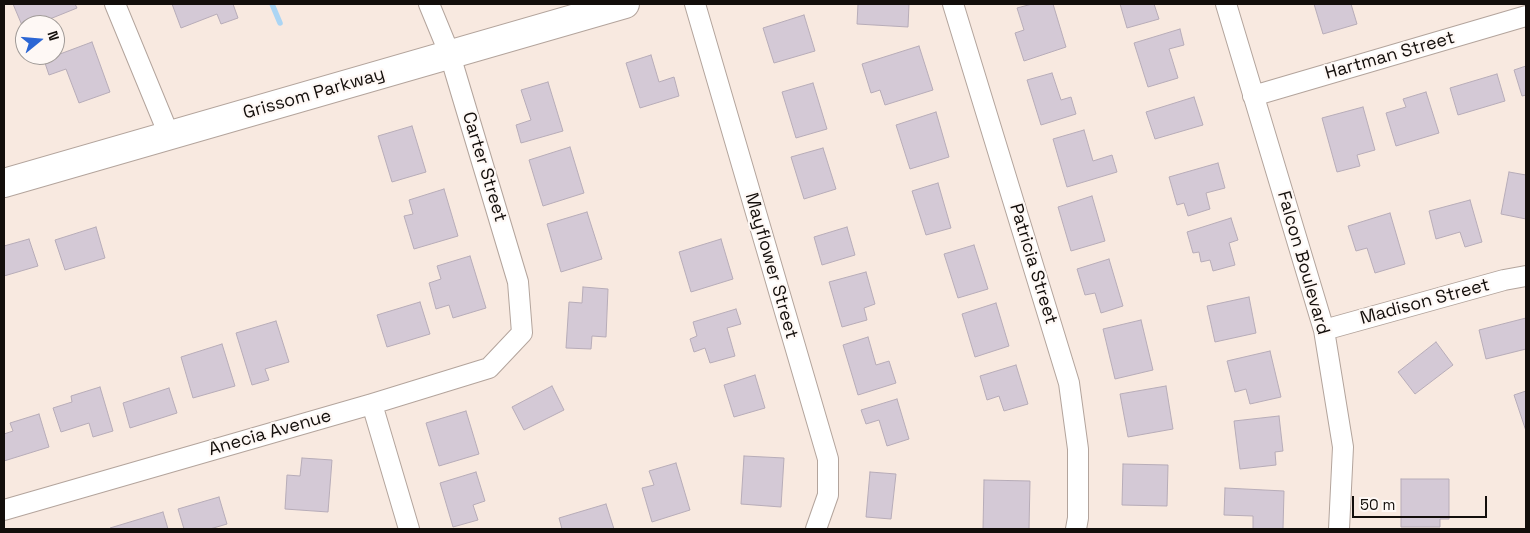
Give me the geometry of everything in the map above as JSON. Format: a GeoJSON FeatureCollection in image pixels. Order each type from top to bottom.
{"type":"FeatureCollection","features":[{"type":"Feature","properties":{"kind":"main road","name":"Grissom Parkway"},"geometry":{"type":"LineString","coordinates":[[4,183],[625,4]]}},
{"type":"Feature","properties":{"kind":"street"},"geometry":{"type":"LineString","coordinates":[[115,4],[169,135]]}},
{"type":"Feature","properties":{"kind":"street","name":"Carter Street"},"geometry":{"type":"LineString","coordinates":[[429,4],[450,55],[518,282],[522,333]]}},
{"type":"Feature","properties":{"kind":"street","name":"Mayflower Street"},"geometry":{"type":"LineString","coordinates":[[695,4],[828,459],[828,495],[816,529]]}},
{"type":"Feature","properties":{"kind":"street","name":"Patricia Street"},"geometry":{"type":"LineString","coordinates":[[953,4],[1069,383],[1078,449],[1078,518],[1076,529]]}},
{"type":"Feature","properties":{"kind":"street","name":"Falcon Boulevard"},"geometry":{"type":"LineString","coordinates":[[1226,4],[1324,330],[1343,447],[1339,529]]}},
{"type":"Feature","properties":{"kind":"street","name":"Hartman Street"},"geometry":{"type":"LineString","coordinates":[[1253,96],[1526,16]]}},
{"type":"Feature","properties":{"kind":"street","name":"Madison Street"},"geometry":{"type":"LineString","coordinates":[[1324,330],[1504,280],[1526,276]]}},
{"type":"Feature","properties":{"kind":"street","name":"Anecia Avenue"},"geometry":{"type":"LineString","coordinates":[[4,510],[372,404],[489,368],[522,333]]}},
{"type":"Feature","properties":{"kind":"street"},"geometry":{"type":"LineString","coordinates":[[372,404],[409,529]]}},
{"type":"Feature","properties":{"kind":"building"},"geometry":{"type":"Polygon","coordinates":[[[13,4],[75,4],[77,8],[60,15],[18,15],[13,4]]]}},
{"type":"Feature","properties":{"kind":"building"},"geometry":{"type":"Polygon","coordinates":[[[172,4],[233,4],[238,18],[221,24],[217,14],[181,28],[172,4]]]}},
{"type":"Feature","properties":{"kind":"building"},"geometry":{"type":"Polygon","coordinates":[[[858,4],[909,4],[908,27],[857,24],[858,4]]]}},
{"type":"Feature","properties":{"kind":"building"},"geometry":{"type":"Polygon","coordinates":[[[1032,4],[1053,4],[1066,47],[1024,61],[1015,33],[1024,30],[1017,8],[1032,4]]]}},
{"type":"Feature","properties":{"kind":"building"},"geometry":{"type":"Polygon","coordinates":[[[1120,4],[1154,4],[1159,19],[1127,28],[1120,4]]]}},
{"type":"Feature","properties":{"kind":"building"},"geometry":{"type":"Polygon","coordinates":[[[1314,4],[1351,4],[1357,24],[1323,34],[1314,4]]]}},
{"type":"Feature","properties":{"kind":"building"},"geometry":{"type":"Polygon","coordinates":[[[804,15],[815,51],[774,63],[763,28],[804,15]]]}},
{"type":"Feature","properties":{"kind":"building"},"geometry":{"type":"Polygon","coordinates":[[[1180,29],[1184,45],[1169,49],[1178,78],[1148,87],[1134,43],[1180,29]]]}},
{"type":"Feature","properties":{"kind":"building"},"geometry":{"type":"Polygon","coordinates":[[[92,42],[110,92],[79,103],[66,69],[49,75],[46,65],[65,65],[65,52],[92,42]]]}},
{"type":"Feature","properties":{"kind":"building"},"geometry":{"type":"Polygon","coordinates":[[[919,46],[933,90],[885,105],[880,90],[871,93],[862,64],[919,46]]]}},
{"type":"Feature","properties":{"kind":"building"},"geometry":{"type":"Polygon","coordinates":[[[651,55],[659,82],[674,77],[679,96],[640,108],[626,63],[651,55]]]}},
{"type":"Feature","properties":{"kind":"building"},"geometry":{"type":"Polygon","coordinates":[[[1526,66],[1526,95],[1522,96],[1514,70],[1526,66]]]}},
{"type":"Feature","properties":{"kind":"building"},"geometry":{"type":"Polygon","coordinates":[[[1052,73],[1061,100],[1071,97],[1076,114],[1041,125],[1027,80],[1052,73]]]}},
{"type":"Feature","properties":{"kind":"building"},"geometry":{"type":"Polygon","coordinates":[[[1497,74],[1505,101],[1458,115],[1450,88],[1497,74]]]}},
{"type":"Feature","properties":{"kind":"building"},"geometry":{"type":"Polygon","coordinates":[[[548,82],[563,131],[521,143],[516,125],[531,120],[521,90],[548,82]]]}},
{"type":"Feature","properties":{"kind":"building"},"geometry":{"type":"Polygon","coordinates":[[[813,83],[827,129],[796,138],[782,92],[813,83]]]}},
{"type":"Feature","properties":{"kind":"building"},"geometry":{"type":"Polygon","coordinates":[[[1426,92],[1439,133],[1396,146],[1386,113],[1406,107],[1403,99],[1426,92]]]}},
{"type":"Feature","properties":{"kind":"building"},"geometry":{"type":"Polygon","coordinates":[[[1194,97],[1203,125],[1155,139],[1146,112],[1194,97]]]}},
{"type":"Feature","properties":{"kind":"building"},"geometry":{"type":"Polygon","coordinates":[[[1363,107],[1375,150],[1357,155],[1360,166],[1337,172],[1322,118],[1363,107]]]}},
{"type":"Feature","properties":{"kind":"building"},"geometry":{"type":"Polygon","coordinates":[[[936,112],[949,157],[910,169],[896,125],[936,112]]]}},
{"type":"Feature","properties":{"kind":"building"},"geometry":{"type":"Polygon","coordinates":[[[412,126],[426,172],[392,182],[378,136],[412,126]]]}},
{"type":"Feature","properties":{"kind":"building"},"geometry":{"type":"Polygon","coordinates":[[[1084,130],[1093,161],[1112,155],[1117,172],[1067,187],[1053,139],[1084,130]]]}},
{"type":"Feature","properties":{"kind":"building"},"geometry":{"type":"Polygon","coordinates":[[[570,147],[584,193],[543,206],[529,160],[570,147]]]}},
{"type":"Feature","properties":{"kind":"building"},"geometry":{"type":"Polygon","coordinates":[[[823,148],[836,189],[804,199],[791,157],[823,148]]]}},
{"type":"Feature","properties":{"kind":"building"},"geometry":{"type":"Polygon","coordinates":[[[1218,163],[1225,188],[1206,193],[1210,209],[1188,216],[1184,203],[1177,205],[1169,177],[1218,163]]]}},
{"type":"Feature","properties":{"kind":"building"},"geometry":{"type":"Polygon","coordinates":[[[1509,172],[1526,175],[1526,219],[1501,214],[1509,172]]]}},
{"type":"Feature","properties":{"kind":"building"},"geometry":{"type":"Polygon","coordinates":[[[938,183],[951,228],[926,235],[912,191],[938,183]]]}},
{"type":"Feature","properties":{"kind":"building"},"geometry":{"type":"Polygon","coordinates":[[[444,189],[458,236],[414,249],[404,216],[413,214],[409,200],[444,189]]]}},
{"type":"Feature","properties":{"kind":"building"},"geometry":{"type":"Polygon","coordinates":[[[1092,196],[1105,241],[1071,251],[1058,207],[1092,196]]]}},
{"type":"Feature","properties":{"kind":"building"},"geometry":{"type":"Polygon","coordinates":[[[1470,200],[1482,242],[1465,247],[1460,232],[1436,239],[1429,211],[1470,200]]]}},
{"type":"Feature","properties":{"kind":"building"},"geometry":{"type":"Polygon","coordinates":[[[587,212],[602,259],[561,272],[547,224],[587,212]]]}},
{"type":"Feature","properties":{"kind":"building"},"geometry":{"type":"Polygon","coordinates":[[[1390,213],[1405,264],[1375,273],[1367,248],[1356,251],[1348,226],[1390,213]]]}},
{"type":"Feature","properties":{"kind":"building"},"geometry":{"type":"Polygon","coordinates":[[[1231,218],[1238,240],[1229,243],[1235,265],[1213,271],[1210,260],[1201,262],[1199,252],[1193,253],[1187,232],[1231,218]]]}},
{"type":"Feature","properties":{"kind":"building"},"geometry":{"type":"Polygon","coordinates":[[[96,227],[105,258],[65,270],[55,240],[96,227]]]}},
{"type":"Feature","properties":{"kind":"building"},"geometry":{"type":"Polygon","coordinates":[[[847,227],[855,255],[822,265],[814,237],[847,227]]]}},
{"type":"Feature","properties":{"kind":"building"},"geometry":{"type":"Polygon","coordinates":[[[29,239],[38,266],[4,276],[4,246],[29,239]]]}},
{"type":"Feature","properties":{"kind":"building"},"geometry":{"type":"Polygon","coordinates":[[[721,239],[733,279],[691,292],[679,252],[721,239]]]}},
{"type":"Feature","properties":{"kind":"building"},"geometry":{"type":"Polygon","coordinates":[[[974,245],[988,289],[958,298],[944,254],[974,245]]]}},
{"type":"Feature","properties":{"kind":"building"},"geometry":{"type":"Polygon","coordinates":[[[470,256],[486,308],[453,318],[449,305],[436,309],[429,283],[441,279],[437,266],[470,256]]]}},
{"type":"Feature","properties":{"kind":"building"},"geometry":{"type":"Polygon","coordinates":[[[1109,259],[1123,306],[1101,313],[1095,293],[1085,295],[1077,269],[1109,259]]]}},
{"type":"Feature","properties":{"kind":"building"},"geometry":{"type":"Polygon","coordinates":[[[866,272],[875,304],[864,308],[867,320],[842,327],[829,282],[866,272]]]}},
{"type":"Feature","properties":{"kind":"building"},"geometry":{"type":"Polygon","coordinates":[[[583,287],[608,289],[606,337],[592,336],[591,349],[566,348],[569,302],[582,303],[583,287]]]}},
{"type":"Feature","properties":{"kind":"building"},"geometry":{"type":"Polygon","coordinates":[[[1249,297],[1256,333],[1215,342],[1207,306],[1249,297]]]}},
{"type":"Feature","properties":{"kind":"building"},"geometry":{"type":"Polygon","coordinates":[[[420,302],[430,334],[387,347],[377,315],[420,302]]]}},
{"type":"Feature","properties":{"kind":"building"},"geometry":{"type":"Polygon","coordinates":[[[996,303],[1009,346],[975,357],[962,314],[996,303]]]}},
{"type":"Feature","properties":{"kind":"building"},"geometry":{"type":"Polygon","coordinates":[[[736,309],[741,324],[727,328],[735,356],[710,363],[705,348],[694,352],[690,339],[697,336],[693,322],[736,309]]]}},
{"type":"Feature","properties":{"kind":"building"},"geometry":{"type":"Polygon","coordinates":[[[1526,318],[1526,349],[1486,359],[1479,330],[1526,318]]]}},
{"type":"Feature","properties":{"kind":"building"},"geometry":{"type":"Polygon","coordinates":[[[1141,320],[1153,370],[1115,379],[1103,329],[1141,320]]]}},
{"type":"Feature","properties":{"kind":"building"},"geometry":{"type":"Polygon","coordinates":[[[276,321],[289,362],[265,369],[269,380],[252,385],[236,333],[276,321]]]}},
{"type":"Feature","properties":{"kind":"building"},"geometry":{"type":"Polygon","coordinates":[[[868,337],[876,365],[889,361],[896,383],[858,395],[843,345],[868,337]]]}},
{"type":"Feature","properties":{"kind":"building"},"geometry":{"type":"Polygon","coordinates":[[[1436,342],[1453,365],[1415,394],[1398,372],[1436,342]]]}},
{"type":"Feature","properties":{"kind":"building"},"geometry":{"type":"Polygon","coordinates":[[[222,344],[235,386],[193,398],[181,357],[222,344]]]}},
{"type":"Feature","properties":{"kind":"building"},"geometry":{"type":"Polygon","coordinates":[[[1270,351],[1281,397],[1250,404],[1246,389],[1235,392],[1227,361],[1270,351]]]}},
{"type":"Feature","properties":{"kind":"building"},"geometry":{"type":"Polygon","coordinates":[[[1016,365],[1028,404],[1004,411],[999,396],[987,400],[980,376],[1016,365]]]}},
{"type":"Feature","properties":{"kind":"building"},"geometry":{"type":"Polygon","coordinates":[[[755,375],[765,408],[734,417],[724,385],[755,375]]]}},
{"type":"Feature","properties":{"kind":"building"},"geometry":{"type":"Polygon","coordinates":[[[552,386],[564,410],[524,430],[512,407],[552,386]]]}},
{"type":"Feature","properties":{"kind":"building"},"geometry":{"type":"Polygon","coordinates":[[[1166,386],[1173,429],[1128,437],[1120,394],[1166,386]]]}},
{"type":"Feature","properties":{"kind":"building"},"geometry":{"type":"Polygon","coordinates":[[[100,387],[113,431],[93,437],[89,423],[61,432],[53,408],[72,402],[71,396],[100,387]]]}},
{"type":"Feature","properties":{"kind":"building"},"geometry":{"type":"Polygon","coordinates":[[[169,388],[177,413],[130,428],[123,403],[169,388]]]}},
{"type":"Feature","properties":{"kind":"building"},"geometry":{"type":"Polygon","coordinates":[[[1526,391],[1526,431],[1514,395],[1526,391]]]}},
{"type":"Feature","properties":{"kind":"building"},"geometry":{"type":"Polygon","coordinates":[[[897,399],[909,439],[887,446],[879,420],[866,424],[861,410],[897,399]]]}},
{"type":"Feature","properties":{"kind":"building"},"geometry":{"type":"Polygon","coordinates":[[[466,411],[479,454],[439,466],[426,423],[466,411]]]}},
{"type":"Feature","properties":{"kind":"building"},"geometry":{"type":"Polygon","coordinates":[[[39,414],[49,447],[4,461],[4,434],[13,431],[10,423],[39,414]]]}},
{"type":"Feature","properties":{"kind":"building"},"geometry":{"type":"Polygon","coordinates":[[[1279,416],[1283,451],[1275,452],[1276,465],[1240,469],[1234,421],[1279,416]]]}},
{"type":"Feature","properties":{"kind":"building"},"geometry":{"type":"Polygon","coordinates":[[[744,456],[784,458],[781,507],[741,504],[744,456]]]}},
{"type":"Feature","properties":{"kind":"building"},"geometry":{"type":"Polygon","coordinates":[[[302,458],[332,460],[328,512],[285,509],[287,475],[300,476],[302,458]]]}},
{"type":"Feature","properties":{"kind":"building"},"geometry":{"type":"Polygon","coordinates":[[[676,463],[690,510],[652,522],[642,488],[654,485],[649,471],[676,463]]]}},
{"type":"Feature","properties":{"kind":"building"},"geometry":{"type":"Polygon","coordinates":[[[1123,464],[1168,465],[1167,506],[1122,505],[1123,464]]]}},
{"type":"Feature","properties":{"kind":"building"},"geometry":{"type":"Polygon","coordinates":[[[476,472],[485,501],[473,505],[478,520],[453,527],[440,483],[476,472]]]}},
{"type":"Feature","properties":{"kind":"building"},"geometry":{"type":"Polygon","coordinates":[[[870,472],[896,474],[891,519],[866,517],[870,472]]]}},
{"type":"Feature","properties":{"kind":"building"},"geometry":{"type":"Polygon","coordinates":[[[1401,479],[1449,479],[1449,519],[1440,519],[1440,527],[1401,527],[1401,479]]]}},
{"type":"Feature","properties":{"kind":"building"},"geometry":{"type":"Polygon","coordinates":[[[984,480],[1030,481],[1029,529],[983,529],[984,480]]]}},
{"type":"Feature","properties":{"kind":"building"},"geometry":{"type":"Polygon","coordinates":[[[1225,488],[1284,491],[1283,529],[1253,529],[1253,516],[1224,515],[1225,488]]]}},
{"type":"Feature","properties":{"kind":"building"},"geometry":{"type":"Polygon","coordinates":[[[219,497],[227,524],[210,529],[184,529],[178,509],[219,497]]]}},
{"type":"Feature","properties":{"kind":"building"},"geometry":{"type":"Polygon","coordinates":[[[606,504],[614,529],[562,529],[559,518],[606,504]]]}},
{"type":"Feature","properties":{"kind":"building"},"geometry":{"type":"Polygon","coordinates":[[[163,512],[168,529],[110,528],[163,512]]]}},
{"type":"Feature","properties":{"kind":"waterway"},"geometry":{"type":"LineString","coordinates":[[272,4],[280,23]]}}]}
